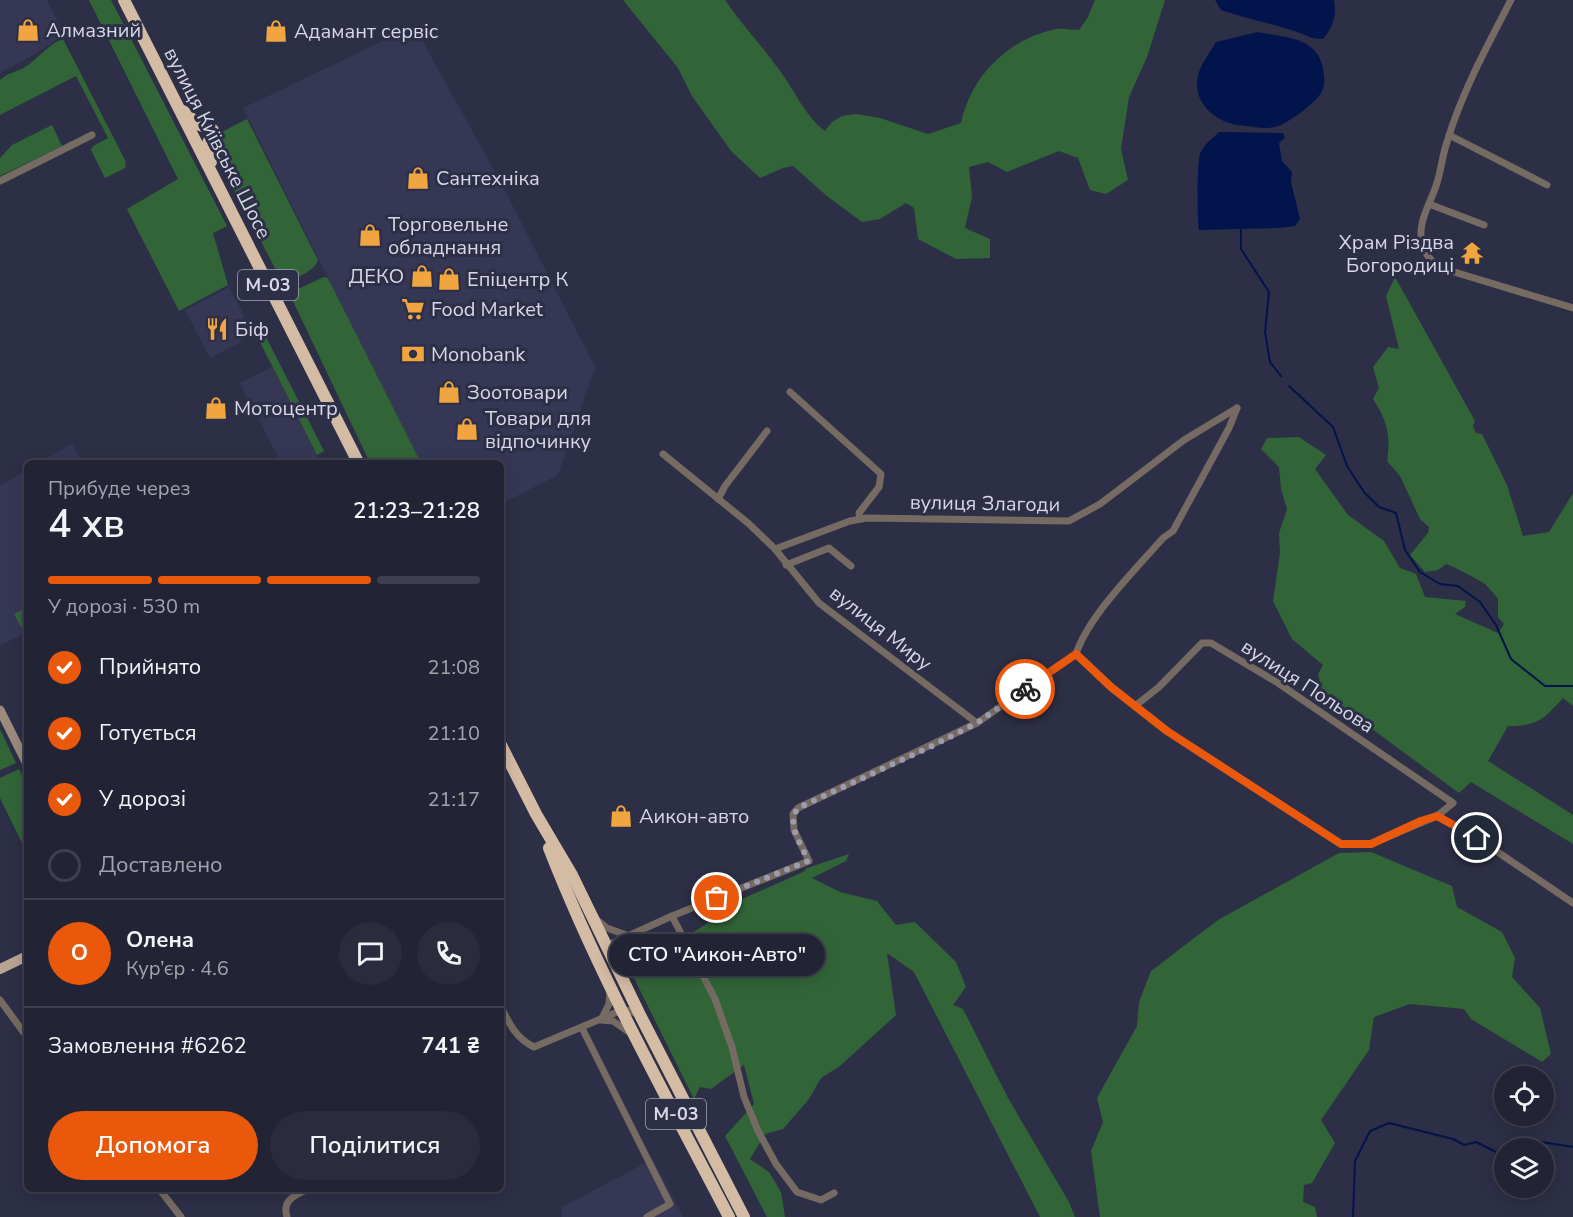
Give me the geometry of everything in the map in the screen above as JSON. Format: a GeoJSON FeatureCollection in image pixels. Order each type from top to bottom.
{"type":"FeatureCollection","features":[{"type":"Feature","properties":{"kind":"highway","name":"вулиця Київське Шосе"},"geometry":{"type":"LineString","coordinates":[[124,0],[357,460]]}},
{"type":"Feature","properties":{"kind":"highway"},"geometry":{"type":"LineString","coordinates":[[178,106],[198,124],[213,130],[207,146],[219,188]]}},
{"type":"Feature","properties":{"kind":"highway","name":"М-03"},"geometry":{"type":"LineString","coordinates":[[504,751],[536,814],[561,880],[606,946],[744,1217]]}},
{"type":"Feature","properties":{"kind":"highway","name":"М-03"},"geometry":{"type":"LineString","coordinates":[[587,920],[610,986],[729,1217]]}},
{"type":"Feature","properties":{"kind":"main road"},"geometry":{"type":"LineString","coordinates":[[0,710],[24,758]]}},
{"type":"Feature","properties":{"kind":"main road"},"geometry":{"type":"LineString","coordinates":[[0,969],[24,957]]}},
{"type":"Feature","properties":{"kind":"street"},"geometry":{"type":"LineString","coordinates":[[1511,0],[1477,67],[1449,135],[1437,185],[1422,226],[1422,242],[1429,257],[1435,265],[1441,268],[1573,308]]}},
{"type":"Feature","properties":{"kind":"street"},"geometry":{"type":"LineString","coordinates":[[0,181],[92,135]]}},
{"type":"Feature","properties":{"kind":"street"},"geometry":{"type":"LineString","coordinates":[[1449,135],[1547,185]]}},
{"type":"Feature","properties":{"kind":"street"},"geometry":{"type":"LineString","coordinates":[[1429,204],[1484,225]]}},
{"type":"Feature","properties":{"kind":"street"},"geometry":{"type":"LineString","coordinates":[[790,392],[881,474],[879,487],[859,513],[860,519]]}},
{"type":"Feature","properties":{"kind":"street","name":"вулиця Злагоди"},"geometry":{"type":"LineString","coordinates":[[775,549],[860,519],[1069,521],[1100,504],[1184,440],[1237,408],[1229,428],[1173,531],[1163,538],[1113,596],[1076,654]]}},
{"type":"Feature","properties":{"kind":"street"},"geometry":{"type":"LineString","coordinates":[[718,499],[725,486],[767,431]]}},
{"type":"Feature","properties":{"kind":"street","name":"вулиця Миру"},"geometry":{"type":"LineString","coordinates":[[663,454],[748,523],[775,549],[819,603],[977,723]]}},
{"type":"Feature","properties":{"kind":"street"},"geometry":{"type":"LineString","coordinates":[[786,565],[829,548],[851,566]]}},
{"type":"Feature","properties":{"kind":"street","name":"вулиця Польова"},"geometry":{"type":"LineString","coordinates":[[1135,706],[1160,687],[1202,643],[1211,643],[1278,683],[1453,803],[1437,816]]}},
{"type":"Feature","properties":{"kind":"street"},"geometry":{"type":"LineString","coordinates":[[603,969],[606,946],[672,916],[808,861],[794,830],[793,814],[798,808],[977,723],[1076,654],[1111,687],[1167,731],[1341,844],[1371,844],[1437,816],[1477,838],[1573,903]]}},
{"type":"Feature","properties":{"kind":"street"},"geometry":{"type":"LineString","coordinates":[[672,916],[715,999],[732,1047],[744,1097],[767,1148],[797,1192],[821,1200],[834,1193]]}},
{"type":"Feature","properties":{"kind":"street"},"geometry":{"type":"LineString","coordinates":[[587,920],[629,936]]}},
{"type":"Feature","properties":{"kind":"street"},"geometry":{"type":"LineString","coordinates":[[618,970],[619,954],[629,936]]}},
{"type":"Feature","properties":{"kind":"street"},"geometry":{"type":"LineString","coordinates":[[601,1020],[609,1004],[610,986]]}},
{"type":"Feature","properties":{"kind":"street"},"geometry":{"type":"LineString","coordinates":[[622,1010],[627,1001],[628,991]]}},
{"type":"Feature","properties":{"kind":"street"},"geometry":{"type":"LineString","coordinates":[[0,1000],[24,1033]]}},
{"type":"Feature","properties":{"kind":"street"},"geometry":{"type":"LineString","coordinates":[[504,1013],[515,1035],[534,1047],[622,1010],[631,1011],[641,1017]]}},
{"type":"Feature","properties":{"kind":"street"},"geometry":{"type":"LineString","coordinates":[[601,1020],[613,1021],[622,1026],[638,1042]]}},
{"type":"Feature","properties":{"kind":"street"},"geometry":{"type":"LineString","coordinates":[[582,1028],[670,1204],[647,1217]]}},
{"type":"Feature","properties":{"kind":"street"},"geometry":{"type":"LineString","coordinates":[[164,1192],[181,1217]]}},
{"type":"Feature","properties":{"kind":"street"},"geometry":{"type":"LineString","coordinates":[[287,1217],[285,1210],[290,1198],[302,1192]]}},
{"type":"Feature","properties":{"kind":"shaded area","name":"Алмазний"},"geometry":{"type":"Polygon","coordinates":[[[0,0],[47,0],[64,35],[0,73],[0,0]]]}},
{"type":"Feature","properties":{"kind":"shaded area"},"geometry":{"type":"Polygon","coordinates":[[[1215,0],[1334,0],[1335,6],[1332,26],[1323,39],[1319,39],[1221,10],[1215,0]]]}},
{"type":"Feature","properties":{"kind":"shaded area"},"geometry":{"type":"Polygon","coordinates":[[[414,26],[498,177],[595,367],[558,475],[504,502],[504,460],[419,460],[243,108],[414,26]]]}},
{"type":"Feature","properties":{"kind":"shaded area"},"geometry":{"type":"Polygon","coordinates":[[[1258,32],[1288,37],[1309,45],[1320,59],[1324,71],[1323,88],[1318,97],[1289,121],[1270,128],[1223,121],[1206,108],[1197,88],[1202,65],[1216,42],[1258,32]]]}},
{"type":"Feature","properties":{"kind":"shaded area"},"geometry":{"type":"Polygon","coordinates":[[[1219,132],[1283,133],[1285,138],[1279,143],[1282,161],[1292,172],[1291,182],[1300,219],[1295,226],[1199,230],[1200,154],[1219,132]]]}},
{"type":"Feature","properties":{"kind":"shaded area"},"geometry":{"type":"Polygon","coordinates":[[[229,287],[244,315],[240,333],[241,342],[210,358],[185,310],[229,287]]]}},
{"type":"Feature","properties":{"kind":"shaded area"},"geometry":{"type":"Polygon","coordinates":[[[272,367],[318,457],[312,460],[279,460],[240,383],[272,367]]]}},
{"type":"Feature","properties":{"kind":"shaded area"},"geometry":{"type":"Polygon","coordinates":[[[72,444],[81,460],[43,460],[72,444]]]}},
{"type":"Feature","properties":{"kind":"shaded area"},"geometry":{"type":"Polygon","coordinates":[[[24,472],[24,634],[0,645],[0,486],[24,472]]]}},
{"type":"Feature","properties":{"kind":"shaded area"},"geometry":{"type":"Polygon","coordinates":[[[653,1159],[683,1217],[562,1217],[562,1207],[653,1159]]]}},
{"type":"Feature","properties":{"kind":"green space"},"geometry":{"type":"Polygon","coordinates":[[[89,0],[111,0],[227,226],[213,233],[228,285],[179,311],[127,209],[178,179],[89,0]]]}},
{"type":"Feature","properties":{"kind":"green space"},"geometry":{"type":"Polygon","coordinates":[[[623,0],[725,0],[767,53],[806,111],[825,131],[832,122],[842,116],[856,114],[880,118],[928,134],[961,123],[973,90],[983,75],[994,62],[1022,41],[1056,29],[1079,30],[1088,17],[1095,0],[1165,0],[1147,57],[1129,97],[1121,149],[1128,180],[1106,194],[1090,190],[1078,158],[1059,151],[1007,172],[988,162],[969,167],[972,197],[965,228],[990,239],[990,258],[956,259],[918,239],[914,208],[906,203],[880,219],[862,222],[828,197],[793,166],[760,178],[731,151],[692,96],[678,68],[623,0]]]}},
{"type":"Feature","properties":{"kind":"green space"},"geometry":{"type":"Polygon","coordinates":[[[63,39],[126,162],[125,168],[105,178],[91,150],[93,146],[108,138],[76,76],[0,115],[0,80],[30,64],[53,44],[63,39]]]}},
{"type":"Feature","properties":{"kind":"green space"},"geometry":{"type":"Polygon","coordinates":[[[247,119],[318,260],[312,269],[294,278],[282,277],[278,274],[212,147],[218,134],[247,119]]]}},
{"type":"Feature","properties":{"kind":"green space"},"geometry":{"type":"Polygon","coordinates":[[[52,125],[62,146],[0,176],[0,158],[12,145],[52,125]]]}},
{"type":"Feature","properties":{"kind":"green space"},"geometry":{"type":"Polygon","coordinates":[[[324,277],[328,278],[419,460],[369,460],[292,299],[298,289],[324,277]]]}},
{"type":"Feature","properties":{"kind":"green space"},"geometry":{"type":"Polygon","coordinates":[[[1395,277],[1475,421],[1473,426],[1476,433],[1482,434],[1507,485],[1523,536],[1549,532],[1573,493],[1573,706],[1563,698],[1540,720],[1527,725],[1508,726],[1488,761],[1573,815],[1573,844],[1471,782],[1459,793],[1323,693],[1318,674],[1323,665],[1292,639],[1273,601],[1280,553],[1279,533],[1287,509],[1281,489],[1279,467],[1261,449],[1267,438],[1299,437],[1326,455],[1315,469],[1348,515],[1384,541],[1400,568],[1416,574],[1425,597],[1466,601],[1465,607],[1455,614],[1498,633],[1504,624],[1498,617],[1498,599],[1485,584],[1446,564],[1438,570],[1425,572],[1410,555],[1428,533],[1429,527],[1420,519],[1400,476],[1387,461],[1387,428],[1373,399],[1379,388],[1373,367],[1388,347],[1399,349],[1386,296],[1395,277]]]}},
{"type":"Feature","properties":{"kind":"green space"},"geometry":{"type":"Polygon","coordinates":[[[265,335],[324,451],[317,455],[258,338],[265,335]]]}},
{"type":"Feature","properties":{"kind":"green space"},"geometry":{"type":"Polygon","coordinates":[[[24,609],[24,625],[21,627],[14,614],[24,609]]]}},
{"type":"Feature","properties":{"kind":"green space"},"geometry":{"type":"Polygon","coordinates":[[[0,729],[16,763],[0,770],[0,729]]]}},
{"type":"Feature","properties":{"kind":"green space"},"geometry":{"type":"Polygon","coordinates":[[[19,769],[24,779],[24,847],[0,798],[0,778],[19,769]]]}},
{"type":"Feature","properties":{"kind":"green space"},"geometry":{"type":"Polygon","coordinates":[[[1371,852],[1452,886],[1457,907],[1502,932],[1515,958],[1512,977],[1540,1008],[1551,1054],[1542,1062],[1471,1019],[1464,1009],[1410,1004],[1374,1017],[1369,1050],[1321,1120],[1335,1143],[1312,1183],[1304,1185],[1303,1202],[1315,1207],[1317,1217],[1100,1217],[1091,1151],[1103,1122],[1097,1098],[1137,1026],[1139,1002],[1151,971],[1218,920],[1339,853],[1371,852]]]}},
{"type":"Feature","properties":{"kind":"green space"},"geometry":{"type":"Polygon","coordinates":[[[849,854],[846,861],[812,878],[840,892],[877,901],[896,925],[915,922],[956,962],[966,987],[953,1005],[963,1009],[1008,1098],[1069,1202],[1075,1217],[1040,1217],[914,972],[887,953],[896,1015],[840,1066],[821,1078],[809,1099],[783,1129],[765,1134],[750,1159],[769,1172],[781,1192],[785,1217],[767,1217],[725,1136],[754,1104],[744,1065],[711,1089],[700,1087],[694,1099],[632,974],[640,943],[651,937],[671,938],[691,933],[708,922],[722,908],[803,872],[807,868],[849,854]]]}},
{"type":"Feature","properties":{"kind":"waterway"},"geometry":{"type":"LineString","coordinates":[[1241,227],[1241,249],[1269,292],[1265,332],[1270,362],[1281,376]]}},
{"type":"Feature","properties":{"kind":"waterway"},"geometry":{"type":"LineString","coordinates":[[1289,386],[1333,427],[1347,466],[1364,492],[1379,507],[1396,513],[1405,550],[1420,572],[1440,584],[1458,586],[1480,602],[1496,625],[1511,659],[1545,686],[1573,686]]}},
{"type":"Feature","properties":{"kind":"waterway"},"geometry":{"type":"LineString","coordinates":[[1353,1217],[1355,1161],[1370,1131],[1389,1123],[1453,1139],[1464,1145],[1476,1142],[1494,1151]]}},
{"type":"Feature","properties":{"kind":"waterway"},"geometry":{"type":"LineString","coordinates":[[1554,1144],[1573,1147]]}},
{"type":"Feature","properties":{"kind":"way so far"},"geometry":{"type":"LineString","coordinates":[[717,898],[808,861],[794,830],[793,814],[798,808],[977,723],[1025,689]]}},
{"type":"Feature","properties":{"kind":"place","name":"Алмазний"},"geometry":{"type":"Point","coordinates":[28,30]}},
{"type":"Feature","properties":{"kind":"place","name":"Адамант сервіс"},"geometry":{"type":"Point","coordinates":[276,31]}},
{"type":"Feature","properties":{"kind":"place","name":"Сантехніка"},"geometry":{"type":"Point","coordinates":[418,178]}},
{"type":"Feature","properties":{"kind":"place","name":"Торговельне обладнання"},"geometry":{"type":"Point","coordinates":[370,235]}},
{"type":"Feature","properties":{"kind":"place","name":"Храм Різдва Богородиці"},"geometry":{"type":"Point","coordinates":[1472,253]}},
{"type":"Feature","properties":{"kind":"place","name":"ДЕКО"},"geometry":{"type":"Point","coordinates":[422,276]}},
{"type":"Feature","properties":{"kind":"place","name":"Епіцентр К"},"geometry":{"type":"Point","coordinates":[449,279]}},
{"type":"Feature","properties":{"kind":"place","name":"Food Market"},"geometry":{"type":"Point","coordinates":[413,309]}},
{"type":"Feature","properties":{"kind":"place","name":"Біф"},"geometry":{"type":"Point","coordinates":[217,329]}},
{"type":"Feature","properties":{"kind":"place","name":"Monobank"},"geometry":{"type":"Point","coordinates":[413,354]}},
{"type":"Feature","properties":{"kind":"place","name":"Зоотовари"},"geometry":{"type":"Point","coordinates":[449,392]}},
{"type":"Feature","properties":{"kind":"place","name":"Мотоцентр"},"geometry":{"type":"Point","coordinates":[216,408]}},
{"type":"Feature","properties":{"kind":"place","name":"Товари для відпочинку"},"geometry":{"type":"Point","coordinates":[467,429]}},
{"type":"Feature","properties":{"kind":"place","name":"Аикон-авто"},"geometry":{"type":"Point","coordinates":[621,816]}},
{"type":"Feature","properties":{"kind":"place","name":"СТО \"Аикон-Авто\""},"geometry":{"type":"Point","coordinates":[717,898]}},
{"type":"Feature","properties":{"kind":"route"},"geometry":{"type":"LineString","coordinates":[[1025,689],[1076,654],[1111,687],[1167,731],[1341,844],[1371,844],[1437,816],[1477,838]]}}]}
